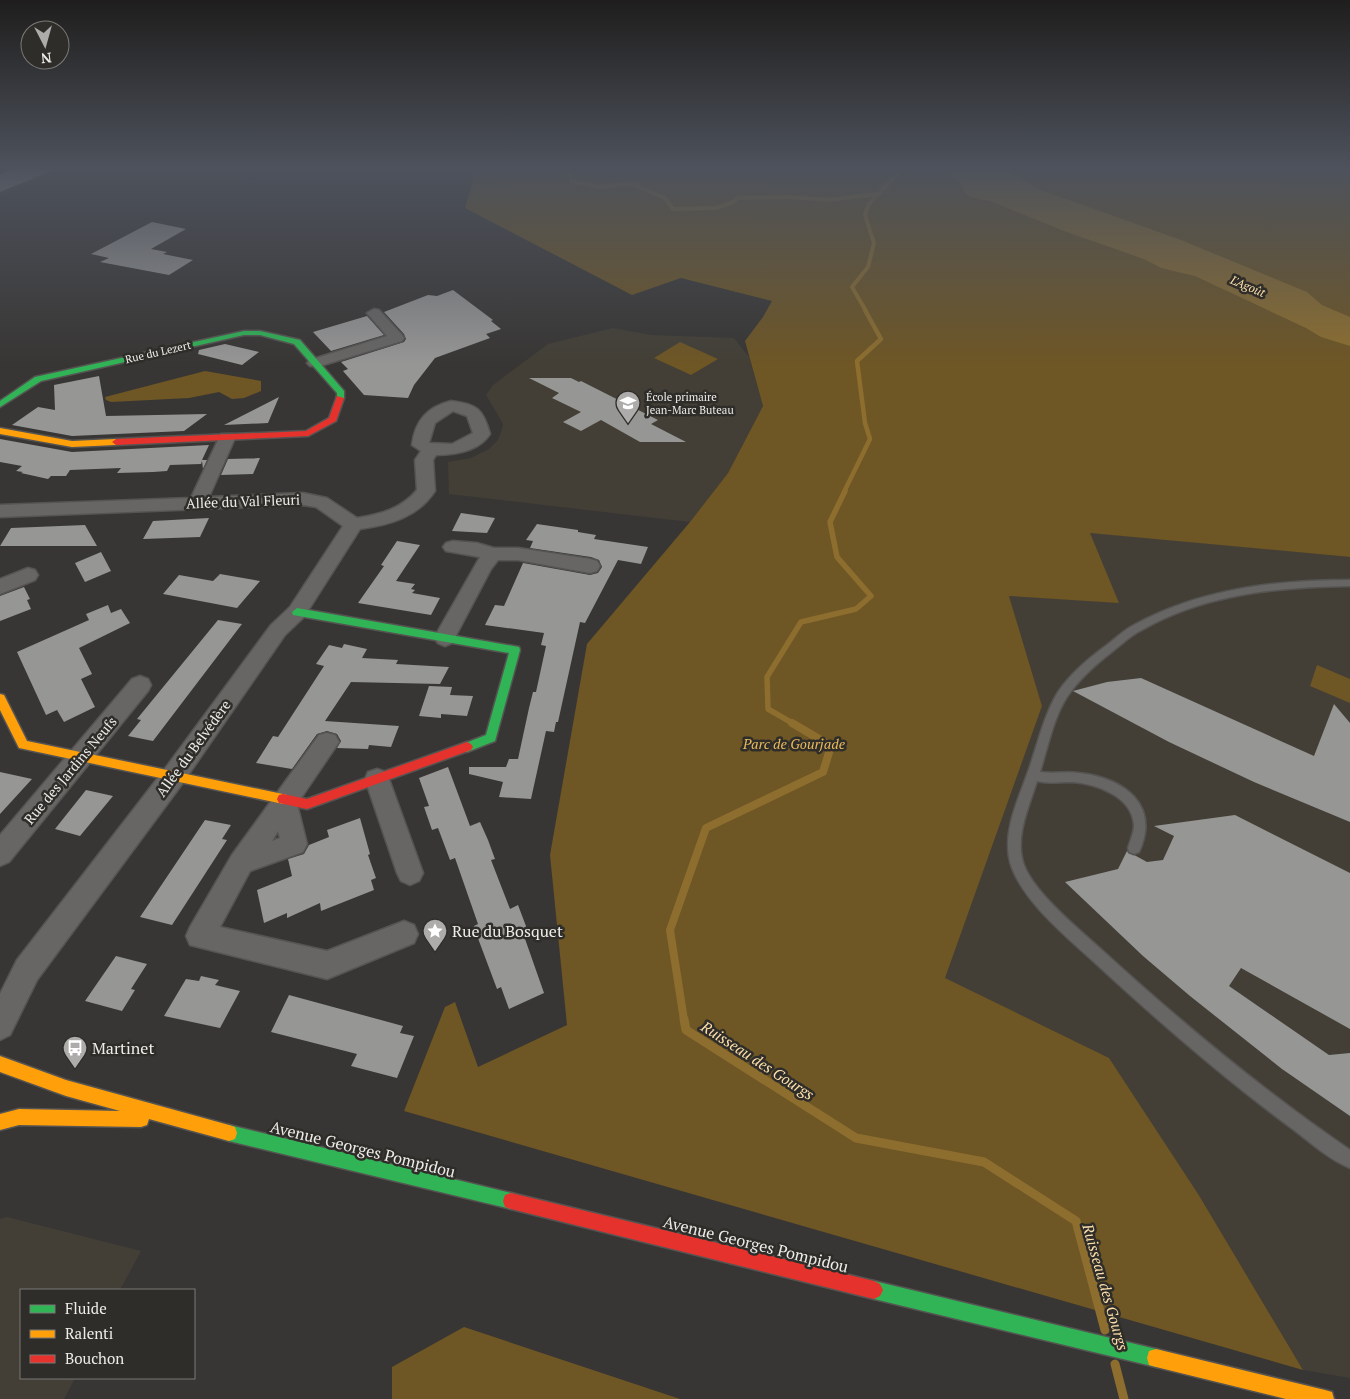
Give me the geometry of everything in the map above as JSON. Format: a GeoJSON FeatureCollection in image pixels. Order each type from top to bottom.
{"type":"FeatureCollection","features":[{"type":"Feature","properties":{"kind":"street"},"geometry":{"type":"LineString","coordinates":[[316,363],[397,338],[374,313]]}},
{"type":"Feature","properties":{"kind":"street","name":"Rue du Lezert"},"geometry":{"type":"LineString","coordinates":[[0,405],[38,379],[244,333],[260,333],[297,342],[341,393],[337,415],[327,426],[308,433],[72,444],[0,430]]}},
{"type":"Feature","properties":{"kind":"street"},"geometry":{"type":"LineString","coordinates":[[198,502],[227,438]]}},
{"type":"Feature","properties":{"kind":"street"},"geometry":{"type":"LineString","coordinates":[[354,524],[406,512],[418,502],[426,492],[424,460],[430,450]]}},
{"type":"Feature","properties":{"kind":"street","name":"Allée du Val Fleuri"},"geometry":{"type":"LineString","coordinates":[[0,511],[198,502],[313,500],[321,502],[354,524]]}},
{"type":"Feature","properties":{"kind":"street","name":"Allée du Belvédère"},"geometry":{"type":"LineString","coordinates":[[0,1025],[26,970],[173,777],[278,630],[297,612],[354,524]]}},
{"type":"Feature","properties":{"kind":"street"},"geometry":{"type":"LineString","coordinates":[[453,547],[477,549],[493,554],[518,554],[590,566]]}},
{"type":"Feature","properties":{"kind":"street"},"geometry":{"type":"LineString","coordinates":[[445,638],[483,566],[493,554]]}},
{"type":"Feature","properties":{"kind":"street"},"geometry":{"type":"LineString","coordinates":[[0,587],[28,575]]}},
{"type":"Feature","properties":{"kind":"street"},"geometry":{"type":"LineString","coordinates":[[0,698],[23,745],[284,801],[307,804],[491,738],[515,650],[297,612]]}},
{"type":"Feature","properties":{"kind":"street","name":"Rue des Jardins Neufs"},"geometry":{"type":"LineString","coordinates":[[0,854],[140,685]]}},
{"type":"Feature","properties":{"kind":"street"},"geometry":{"type":"LineString","coordinates":[[327,742],[241,864],[200,936],[327,964],[404,934]]}},
{"type":"Feature","properties":{"kind":"street"},"geometry":{"type":"LineString","coordinates":[[377,779],[410,873]]}},
{"type":"Feature","properties":{"kind":"street","name":"Allée du Belvédère"},"geometry":{"type":"LineString","coordinates":[[0,992],[26,970]]}},
{"type":"Feature","properties":{"kind":"street","name":"Avenue Georges Pompidou"},"geometry":{"type":"LineString","coordinates":[[0,1064],[36,1080],[112,1099],[180,1121],[1325,1399]]}},
{"type":"Feature","properties":{"kind":"street","name":"Avenue Georges Pompidou"},"geometry":{"type":"LineString","coordinates":[[0,1122],[19,1117],[102,1117],[180,1121]]}},
{"type":"Feature","properties":{"kind":"lane"},"geometry":{"type":"LineString","coordinates":[[1350,583],[1290,584],[1244,590],[1201,601],[1137,628],[1083,668],[1059,700],[1041,746],[1013,839],[1015,860],[1023,877],[1035,892],[1121,978],[1230,1073],[1299,1126],[1350,1160]]}},
{"type":"Feature","properties":{"kind":"lane"},"geometry":{"type":"LineString","coordinates":[[1034,774],[1050,780],[1077,777],[1095,780],[1118,790],[1129,800],[1138,819],[1140,827],[1134,848]]}},
{"type":"Feature","properties":{"kind":"shaded area","name":"École primaire Jean-Marc Buteau"},"geometry":{"type":"Polygon","coordinates":[[[613,328],[651,335],[734,338],[749,357],[763,406],[728,473],[690,522],[449,494],[448,462],[471,458],[489,449],[498,440],[503,426],[502,422],[486,395],[493,385],[548,344],[613,328]]]}},
{"type":"Feature","properties":{"kind":"shaded area"},"geometry":{"type":"Polygon","coordinates":[[[1089,532],[1350,557],[1350,1378],[1303,1370],[1200,1197],[944,978],[1042,706],[1009,596],[1118,602],[1089,532]]]}},
{"type":"Feature","properties":{"kind":"shaded area"},"geometry":{"type":"Polygon","coordinates":[[[7,1217],[141,1251],[121,1289],[20,1289],[20,1379],[74,1379],[64,1399],[0,1399],[0,1219],[7,1217]]]}},
{"type":"Feature","properties":{"kind":"green space","name":"Parc de Gourjade"},"geometry":{"type":"Polygon","coordinates":[[[515,234],[1350,234],[1350,557],[1090,533],[1119,603],[1009,596],[1042,706],[945,978],[1109,1058],[1200,1197],[1303,1370],[404,1111],[445,1007],[455,1002],[478,1067],[567,1025],[550,855],[587,644],[690,522],[728,473],[763,406],[745,341],[772,301],[681,278],[632,295],[515,234]]]}},
{"type":"Feature","properties":{"kind":"green space"},"geometry":{"type":"Polygon","coordinates":[[[680,342],[718,359],[691,375],[654,358],[680,342]]]}},
{"type":"Feature","properties":{"kind":"green space"},"geometry":{"type":"Polygon","coordinates":[[[205,371],[261,381],[261,391],[244,398],[232,399],[219,392],[189,398],[111,402],[106,400],[105,397],[205,371]]]}},
{"type":"Feature","properties":{"kind":"green space"},"geometry":{"type":"Polygon","coordinates":[[[1317,665],[1350,679],[1350,703],[1310,686],[1317,665]]]}},
{"type":"Feature","properties":{"kind":"green space"},"geometry":{"type":"Polygon","coordinates":[[[464,1327],[680,1399],[392,1399],[392,1367],[464,1327]]]}},
{"type":"Feature","properties":{"kind":"water","name":"L'Agoût"},"geometry":{"type":"Polygon","coordinates":[[[1073,234],[1165,234],[1181,240],[1307,292],[1322,305],[1350,317],[1350,346],[1321,337],[1306,328],[1195,276],[1161,268],[1144,259],[1073,234]]]}},
{"type":"Feature","properties":{"kind":"building"},"geometry":{"type":"Polygon","coordinates":[[[129,234],[177,234],[151,249],[167,252],[163,254],[193,260],[169,275],[100,262],[109,258],[91,254],[129,234]]]}},
{"type":"Feature","properties":{"kind":"building"},"geometry":{"type":"Polygon","coordinates":[[[453,290],[493,320],[491,321],[501,329],[486,334],[490,338],[435,358],[414,385],[408,398],[364,395],[343,371],[348,369],[341,362],[404,342],[406,339],[404,334],[384,312],[428,295],[437,296],[453,290]]]}},
{"type":"Feature","properties":{"kind":"building"},"geometry":{"type":"Polygon","coordinates":[[[367,316],[384,335],[331,351],[313,332],[367,316]]]}},
{"type":"Feature","properties":{"kind":"building"},"geometry":{"type":"Polygon","coordinates":[[[225,344],[259,352],[242,365],[198,354],[199,350],[225,344]]]}},
{"type":"Feature","properties":{"kind":"building"},"geometry":{"type":"Polygon","coordinates":[[[99,376],[106,416],[207,414],[184,431],[72,436],[12,425],[38,407],[55,410],[54,385],[99,376]]]}},
{"type":"Feature","properties":{"kind":"building"},"geometry":{"type":"Polygon","coordinates":[[[529,378],[571,378],[579,382],[581,381],[658,420],[651,424],[686,442],[640,442],[601,420],[581,431],[563,422],[581,412],[552,398],[559,393],[529,378]]]}},
{"type":"Feature","properties":{"kind":"building"},"geometry":{"type":"Polygon","coordinates":[[[279,397],[268,423],[224,425],[279,397]]]}},
{"type":"Feature","properties":{"kind":"building"},"geometry":{"type":"Polygon","coordinates":[[[0,439],[72,452],[209,445],[202,460],[207,460],[203,469],[202,461],[201,464],[170,465],[167,471],[153,472],[117,473],[121,468],[70,470],[66,476],[51,476],[48,479],[16,471],[22,466],[0,462],[0,439]]]}},
{"type":"Feature","properties":{"kind":"building"},"geometry":{"type":"Polygon","coordinates":[[[260,458],[253,474],[221,475],[228,459],[260,458]]]}},
{"type":"Feature","properties":{"kind":"building"},"geometry":{"type":"Polygon","coordinates":[[[461,513],[495,518],[487,533],[452,531],[461,513]]]}},
{"type":"Feature","properties":{"kind":"building"},"geometry":{"type":"Polygon","coordinates":[[[209,518],[200,537],[143,539],[153,521],[209,518]]]}},
{"type":"Feature","properties":{"kind":"building"},"geometry":{"type":"Polygon","coordinates":[[[537,524],[578,530],[578,532],[596,535],[594,539],[648,547],[641,564],[618,560],[585,623],[580,622],[558,722],[556,722],[554,732],[546,731],[531,799],[499,797],[503,782],[469,774],[469,767],[506,767],[509,759],[518,759],[529,708],[533,692],[536,692],[546,646],[541,645],[544,633],[485,625],[495,605],[504,606],[523,563],[590,575],[598,573],[602,567],[599,560],[591,557],[530,548],[533,541],[526,540],[537,524]]]}},
{"type":"Feature","properties":{"kind":"building"},"geometry":{"type":"Polygon","coordinates":[[[85,525],[97,546],[0,546],[11,528],[85,525]]]}},
{"type":"Feature","properties":{"kind":"building"},"geometry":{"type":"Polygon","coordinates":[[[397,541],[420,545],[396,581],[415,584],[411,589],[415,590],[412,593],[440,598],[431,615],[358,603],[384,566],[381,565],[397,541]]]}},
{"type":"Feature","properties":{"kind":"building"},"geometry":{"type":"Polygon","coordinates":[[[101,552],[111,571],[85,582],[75,563],[101,552]]]}},
{"type":"Feature","properties":{"kind":"building"},"geometry":{"type":"Polygon","coordinates":[[[220,574],[260,581],[237,608],[163,594],[179,575],[213,581],[220,574]]]}},
{"type":"Feature","properties":{"kind":"building"},"geometry":{"type":"Polygon","coordinates":[[[24,587],[30,599],[27,600],[31,609],[0,621],[0,596],[24,587]]]}},
{"type":"Feature","properties":{"kind":"building"},"geometry":{"type":"Polygon","coordinates":[[[108,605],[111,613],[121,609],[130,623],[79,648],[92,674],[81,679],[95,707],[64,722],[57,710],[46,715],[17,652],[89,620],[86,614],[108,605]]]}},
{"type":"Feature","properties":{"kind":"building"},"geometry":{"type":"Polygon","coordinates":[[[218,620],[242,624],[153,741],[128,736],[141,720],[137,719],[218,620]]]}},
{"type":"Feature","properties":{"kind":"building"},"geometry":{"type":"Polygon","coordinates":[[[344,644],[367,649],[362,658],[398,660],[396,664],[449,667],[440,684],[351,682],[325,721],[399,726],[391,747],[369,745],[368,749],[337,748],[341,741],[337,734],[327,731],[317,734],[292,769],[256,763],[273,736],[278,737],[324,666],[316,664],[329,645],[342,648],[344,644]]]}},
{"type":"Feature","properties":{"kind":"building"},"geometry":{"type":"Polygon","coordinates":[[[1141,678],[1314,756],[1334,704],[1350,723],[1350,822],[1254,782],[1169,742],[1073,691],[1107,682],[1141,678]]]}},
{"type":"Feature","properties":{"kind":"building"},"geometry":{"type":"Polygon","coordinates":[[[429,686],[452,687],[450,695],[473,696],[467,716],[441,714],[441,718],[419,716],[429,686]]]}},
{"type":"Feature","properties":{"kind":"building"},"geometry":{"type":"Polygon","coordinates":[[[448,767],[470,826],[480,822],[488,840],[495,859],[491,860],[510,909],[518,905],[529,934],[524,936],[544,993],[509,1009],[501,987],[497,989],[479,941],[474,926],[478,924],[455,858],[450,860],[438,828],[432,830],[424,807],[429,806],[419,778],[448,767]]]}},
{"type":"Feature","properties":{"kind":"building"},"geometry":{"type":"Polygon","coordinates":[[[0,772],[32,779],[0,814],[0,772]]]}},
{"type":"Feature","properties":{"kind":"building"},"geometry":{"type":"Polygon","coordinates":[[[86,790],[113,796],[80,836],[55,829],[86,790]]]}},
{"type":"Feature","properties":{"kind":"building"},"geometry":{"type":"Polygon","coordinates":[[[1235,815],[1350,873],[1350,1029],[1241,968],[1229,986],[1329,1055],[1350,1053],[1350,1116],[1282,1069],[1190,996],[1143,956],[1065,882],[1118,869],[1127,851],[1147,862],[1163,860],[1174,836],[1154,826],[1235,815]]]}},
{"type":"Feature","properties":{"kind":"building"},"geometry":{"type":"Polygon","coordinates":[[[360,818],[370,854],[368,855],[376,878],[371,880],[374,890],[321,911],[320,903],[287,918],[287,913],[264,923],[257,890],[292,876],[288,859],[304,854],[309,845],[329,837],[327,830],[360,818]]]}},
{"type":"Feature","properties":{"kind":"building"},"geometry":{"type":"Polygon","coordinates":[[[205,820],[231,825],[222,839],[227,840],[172,925],[140,917],[205,820]]]}},
{"type":"Feature","properties":{"kind":"building"},"geometry":{"type":"Polygon","coordinates":[[[116,956],[147,964],[131,989],[135,990],[122,1011],[85,1001],[116,956]]]}},
{"type":"Feature","properties":{"kind":"building"},"geometry":{"type":"Polygon","coordinates":[[[201,976],[219,980],[215,985],[240,991],[220,1028],[164,1016],[186,979],[199,981],[201,976]]]}},
{"type":"Feature","properties":{"kind":"building"},"geometry":{"type":"Polygon","coordinates":[[[289,995],[403,1026],[400,1033],[414,1036],[397,1078],[351,1066],[357,1054],[271,1032],[289,995]]]}},
{"type":"Feature","properties":{"kind":"waterway","name":"Ruisseau des Gourgs"},"geometry":{"type":"LineString","coordinates":[[866,311],[852,287],[868,267],[874,243],[871,234]]}},
{"type":"Feature","properties":{"kind":"waterway","name":"Ruisseau des Gourgs"},"geometry":{"type":"LineString","coordinates":[[844,492],[870,439],[865,423],[857,361],[881,339],[865,310]]}},
{"type":"Feature","properties":{"kind":"waterway","name":"Ruisseau des Gourgs"},"geometry":{"type":"LineString","coordinates":[[794,724],[768,709],[767,677],[801,622],[856,609],[871,596],[837,557],[830,522],[845,491]]}},
{"type":"Feature","properties":{"kind":"waterway","name":"Ruisseau des Gourgs"},"geometry":{"type":"LineString","coordinates":[[684,1020],[670,930],[706,828],[823,772],[831,746],[792,723]]}},
{"type":"Feature","properties":{"kind":"waterway","name":"Ruisseau des Gourgs"},"geometry":{"type":"LineString","coordinates":[[684,1019],[686,1030],[856,1138],[984,1162],[1076,1221],[1105,1330]]}},
{"type":"Feature","properties":{"kind":"waterway","name":"Ruisseau des Gourgs"},"geometry":{"type":"LineString","coordinates":[[1115,1364],[1124,1399]]}},
{"type":"Feature","properties":{"kind":"traffic: fast"},"geometry":{"type":"LineString","coordinates":[[0,405],[38,379],[244,333],[260,333],[297,342],[341,393],[340,398]]}},
{"type":"Feature","properties":{"kind":"traffic: fast"},"geometry":{"type":"LineString","coordinates":[[297,612],[515,650],[491,738],[467,747]]}},
{"type":"Feature","properties":{"kind":"traffic: fast"},"geometry":{"type":"LineString","coordinates":[[229,1133],[511,1201]]}},
{"type":"Feature","properties":{"kind":"traffic: fast"},"geometry":{"type":"LineString","coordinates":[[874,1290],[1156,1358]]}},
{"type":"Feature","properties":{"kind":"traffic: slow"},"geometry":{"type":"LineString","coordinates":[[0,431],[72,444],[116,442]]}},
{"type":"Feature","properties":{"kind":"traffic: slow"},"geometry":{"type":"LineString","coordinates":[[0,698],[23,745],[283,799]]}},
{"type":"Feature","properties":{"kind":"traffic: slow"},"geometry":{"type":"LineString","coordinates":[[0,1064],[66,1088],[229,1133]]}},
{"type":"Feature","properties":{"kind":"traffic: slow"},"geometry":{"type":"LineString","coordinates":[[0,1122],[19,1117],[141,1119]]}},
{"type":"Feature","properties":{"kind":"traffic: slow"},"geometry":{"type":"LineString","coordinates":[[1156,1358],[1325,1399]]}},
{"type":"Feature","properties":{"kind":"traffic: jam"},"geometry":{"type":"LineString","coordinates":[[116,442],[308,433],[333,419],[340,398]]}},
{"type":"Feature","properties":{"kind":"traffic: jam"},"geometry":{"type":"LineString","coordinates":[[283,799],[307,804],[467,747]]}},
{"type":"Feature","properties":{"kind":"traffic: jam"},"geometry":{"type":"LineString","coordinates":[[511,1201],[874,1290]]}},
{"type":"Feature","properties":{"kind":"place","name":"École primaire Jean-Marc Buteau"},"geometry":{"type":"Point","coordinates":[628,424]}},
{"type":"Feature","properties":{"kind":"place","name":"Rue du Bosquet"},"geometry":{"type":"Point","coordinates":[435,952]}},
{"type":"Feature","properties":{"kind":"place","name":"Martinet"},"geometry":{"type":"Point","coordinates":[75,1069]}}]}
